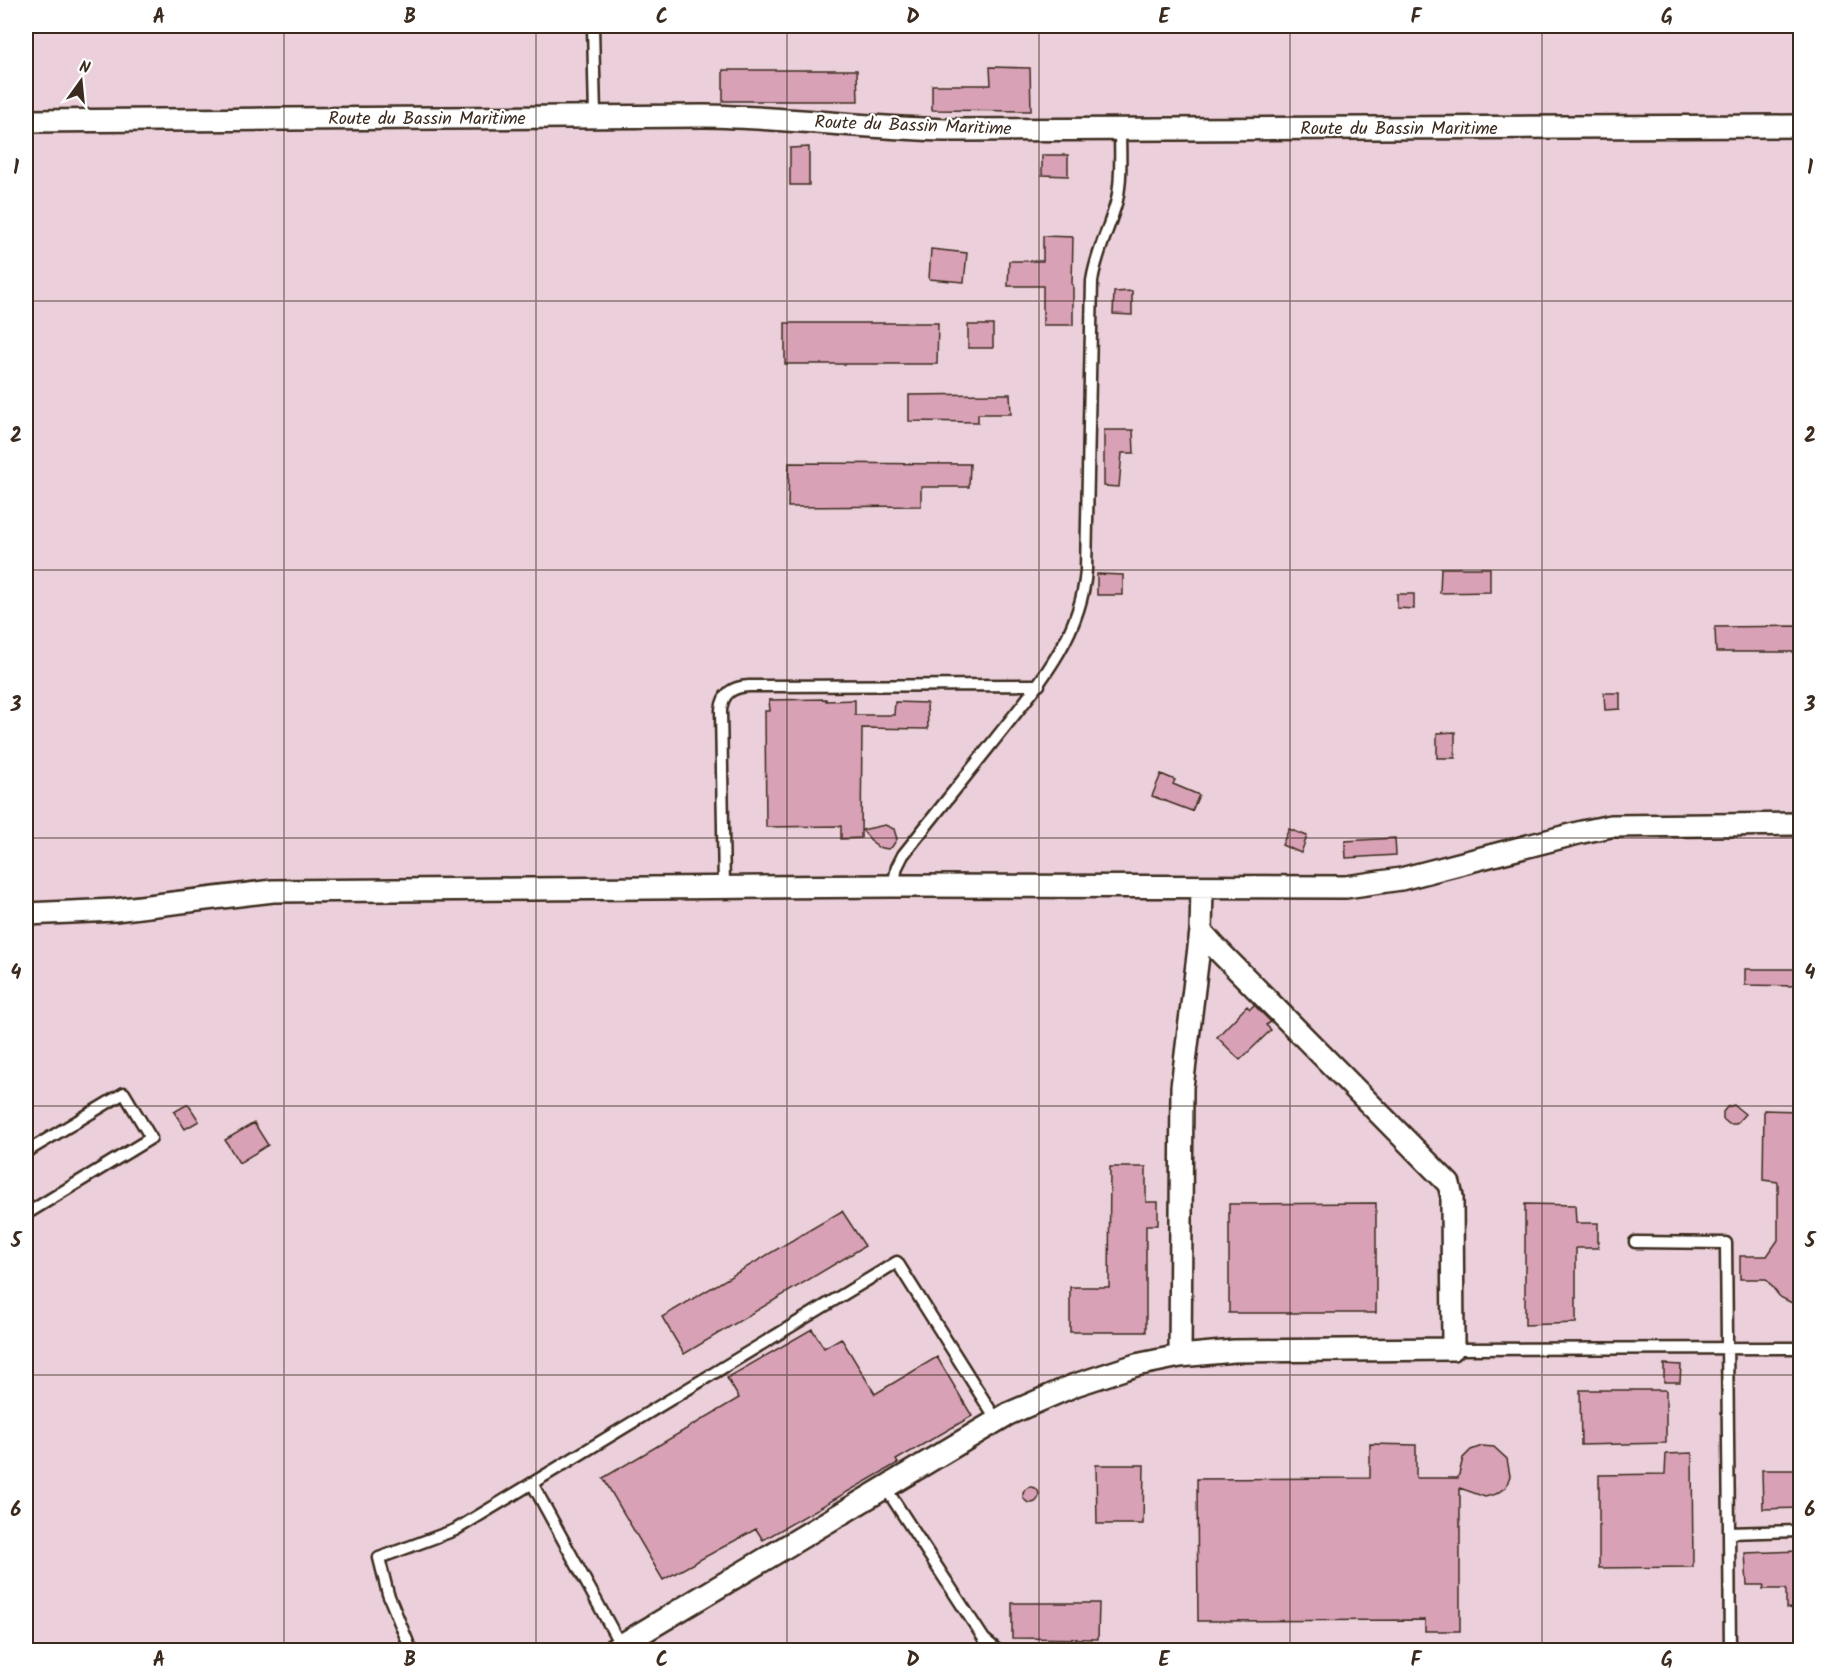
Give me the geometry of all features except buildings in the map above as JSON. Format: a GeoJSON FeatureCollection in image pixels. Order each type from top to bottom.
{"type":"FeatureCollection","features":[{"type":"Feature","properties":{"kind":"street","name":"Route du Bassin Maritime"},"geometry":{"type":"LineString","coordinates":[[26,121],[745,117],[902,129],[1800,126]]}},
{"type":"Feature","properties":{"kind":"street"},"geometry":{"type":"LineString","coordinates":[[26,914],[116,910],[273,891],[894,886],[1329,888],[1381,884],[1611,826],[1800,824]]}},
{"type":"Feature","properties":{"kind":"street"},"geometry":{"type":"LineString","coordinates":[[1180,1356],[1182,1087],[1201,931],[1202,888]]}},
{"type":"Feature","properties":{"kind":"street"},"geometry":{"type":"LineString","coordinates":[[617,1648],[997,1421],[1024,1406],[1066,1388],[1129,1367],[1180,1356],[1234,1351],[1453,1348],[1452,1197],[1449,1184],[1201,931]]}},
{"type":"Feature","properties":{"kind":"lane"},"geometry":{"type":"LineString","coordinates":[[593,26],[595,117]]}},
{"type":"Feature","properties":{"kind":"lane"},"geometry":{"type":"LineString","coordinates":[[894,886],[897,867],[903,855],[1039,685],[1074,623],[1082,599],[1085,580],[1092,281],[1117,198],[1120,181],[1120,129]]}},
{"type":"Feature","properties":{"kind":"lane"},"geometry":{"type":"LineString","coordinates":[[724,887],[720,710],[724,697],[731,690],[749,687],[1039,685]]}},
{"type":"Feature","properties":{"kind":"lane"},"geometry":{"type":"LineString","coordinates":[[26,1152],[124,1093],[151,1138],[26,1214]]}},
{"type":"Feature","properties":{"kind":"lane"},"geometry":{"type":"LineString","coordinates":[[1635,1242],[1726,1243],[1730,1650]]}},
{"type":"Feature","properties":{"kind":"lane"},"geometry":{"type":"LineString","coordinates":[[411,1650],[388,1594],[379,1558],[455,1530],[897,1262],[997,1421]]}},
{"type":"Feature","properties":{"kind":"lane"},"geometry":{"type":"LineString","coordinates":[[1453,1348],[1800,1348]]}},
{"type":"Feature","properties":{"kind":"lane"},"geometry":{"type":"LineString","coordinates":[[532,1483],[617,1648]]}},
{"type":"Feature","properties":{"kind":"lane"},"geometry":{"type":"LineString","coordinates":[[885,1487],[984,1639],[997,1650]]}},
{"type":"Feature","properties":{"kind":"lane"},"geometry":{"type":"LineString","coordinates":[[1729,1533],[1800,1531]]}},
{"type":"Feature","properties":{"kind":"shaded area"},"geometry":{"type":"Polygon","coordinates":[[[26,26],[1800,26],[1800,1650],[26,1650],[26,26]]]}}]}
